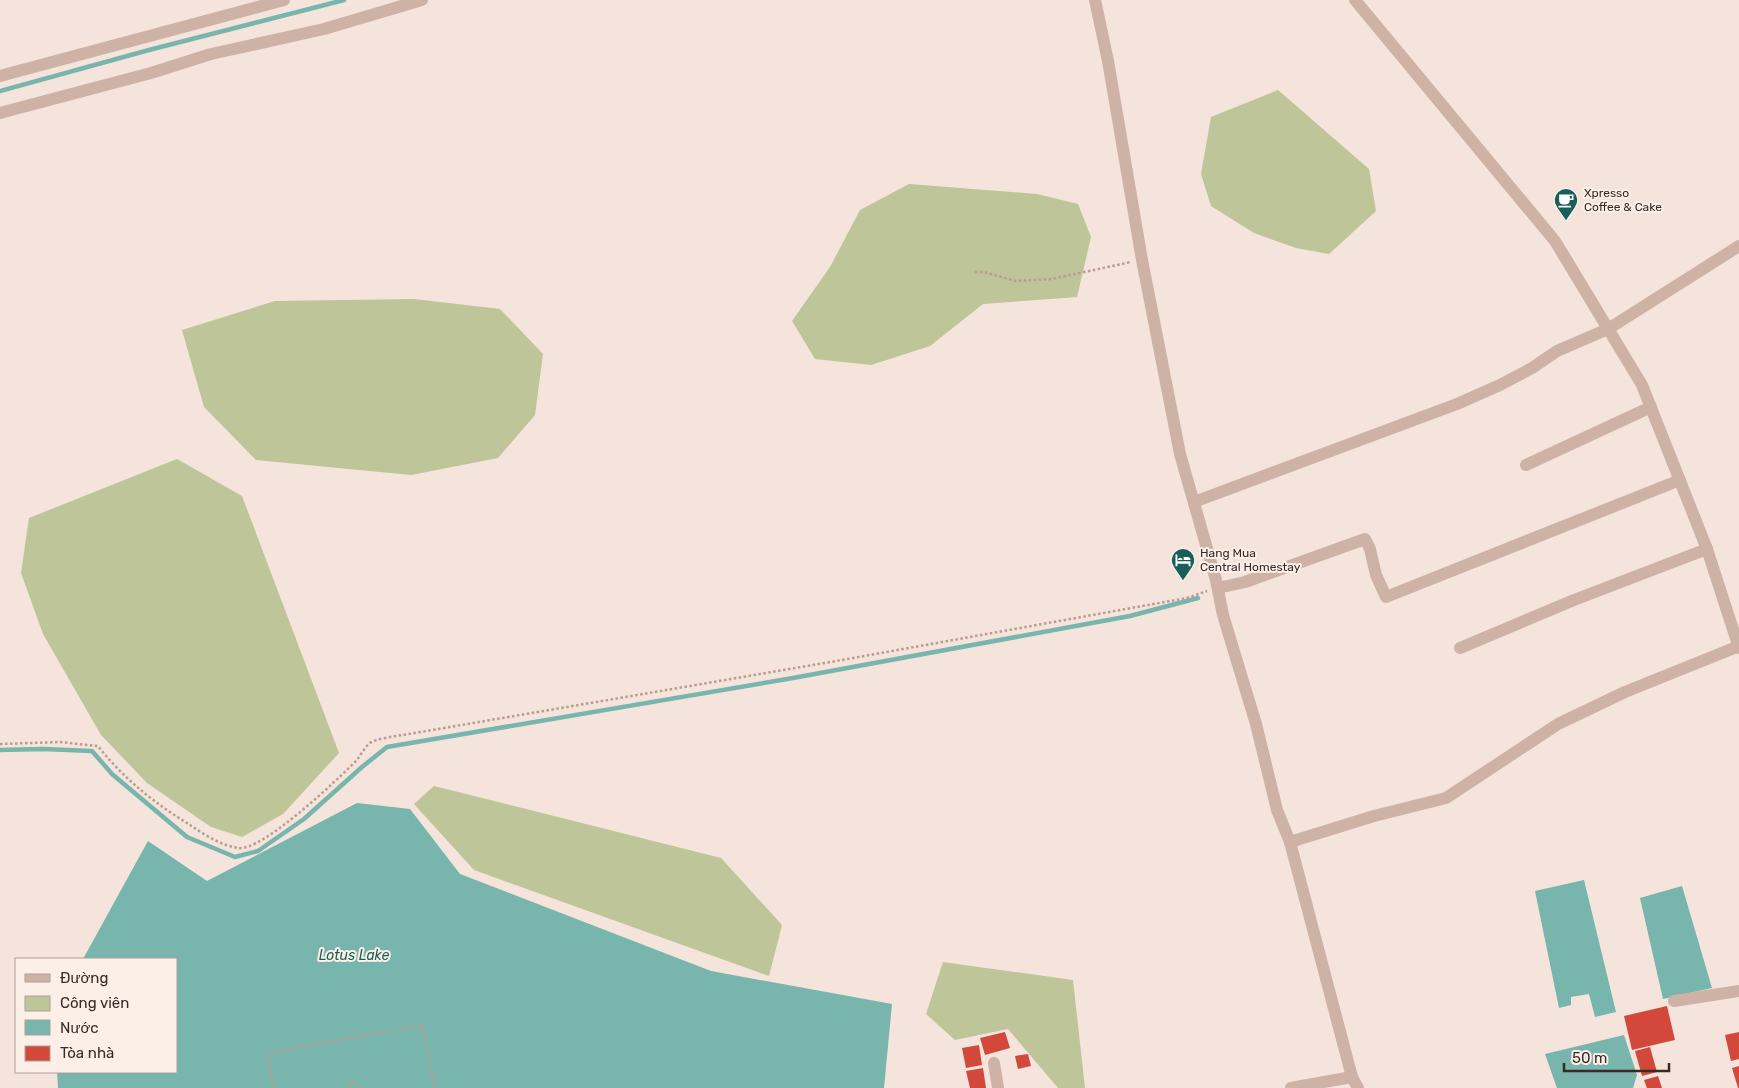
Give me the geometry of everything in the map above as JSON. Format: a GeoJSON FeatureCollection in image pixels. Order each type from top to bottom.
{"type":"FeatureCollection","features":[{"type":"Feature","properties":{"kind":"street"},"geometry":{"type":"LineString","coordinates":[[0,76],[284,0]]}},
{"type":"Feature","properties":{"kind":"street"},"geometry":{"type":"LineString","coordinates":[[0,112],[151,73],[211,54],[324,30],[422,0]]}},
{"type":"Feature","properties":{"kind":"street"},"geometry":{"type":"LineString","coordinates":[[1095,0],[1108,61],[1142,260],[1180,454],[1218,588],[1223,615],[1256,724],[1277,810],[1290,842],[1355,1082],[1291,1088]]}},
{"type":"Feature","properties":{"kind":"street"},"geometry":{"type":"LineString","coordinates":[[1290,842],[1374,816],[1446,798],[1558,724],[1625,692],[1739,647],[1707,549],[1642,385],[1555,241],[1355,0]]}},
{"type":"Feature","properties":{"kind":"street"},"geometry":{"type":"LineString","coordinates":[[1194,502],[1457,404],[1508,381],[1557,351],[1608,328],[1739,246]]}},
{"type":"Feature","properties":{"kind":"street"},"geometry":{"type":"LineString","coordinates":[[1526,465],[1651,407]]}},
{"type":"Feature","properties":{"kind":"street"},"geometry":{"type":"LineString","coordinates":[[1218,588],[1245,582],[1365,539],[1370,549],[1376,575],[1386,597],[1680,480]]}},
{"type":"Feature","properties":{"kind":"street"},"geometry":{"type":"LineString","coordinates":[[1460,648],[1574,600],[1707,549]]}},
{"type":"Feature","properties":{"kind":"street"},"geometry":{"type":"LineString","coordinates":[[1674,1002],[1739,991]]}},
{"type":"Feature","properties":{"kind":"street"},"geometry":{"type":"LineString","coordinates":[[994,1063],[998,1088]]}},
{"type":"Feature","properties":{"kind":"path"},"geometry":{"type":"LineString","coordinates":[[975,272],[984,272],[1016,281],[1052,279],[1142,260]]}},
{"type":"Feature","properties":{"kind":"path"},"geometry":{"type":"LineString","coordinates":[[0,744],[59,742],[98,746],[139,789],[171,814],[211,838],[240,848],[260,841],[290,820],[357,760],[371,742],[1187,598],[1218,588]]}},
{"type":"Feature","properties":{"kind":"path"},"geometry":{"type":"LineString","coordinates":[[272,1088],[268,1053],[422,1025],[435,1088]]}},
{"type":"Feature","properties":{"kind":"path"},"geometry":{"type":"LineString","coordinates":[[348,1088],[352,1080],[362,1088]]}},
{"type":"Feature","properties":{"kind":"green space"},"geometry":{"type":"Polygon","coordinates":[[[1278,90],[1369,169],[1376,211],[1329,254],[1296,248],[1254,233],[1211,206],[1201,174],[1211,117],[1278,90]]]}},
{"type":"Feature","properties":{"kind":"green space"},"geometry":{"type":"Polygon","coordinates":[[[909,184],[1037,194],[1078,204],[1091,237],[1077,297],[983,304],[930,346],[871,365],[815,359],[792,321],[830,267],[860,210],[909,184]]]}},
{"type":"Feature","properties":{"kind":"green space"},"geometry":{"type":"Polygon","coordinates":[[[414,299],[500,309],[543,354],[535,415],[498,458],[411,475],[256,460],[204,407],[182,330],[275,301],[414,299]]]}},
{"type":"Feature","properties":{"kind":"green space"},"geometry":{"type":"Polygon","coordinates":[[[177,459],[242,496],[339,753],[283,814],[242,837],[211,827],[147,783],[101,735],[43,634],[21,573],[29,518],[177,459]]]}},
{"type":"Feature","properties":{"kind":"green space"},"geometry":{"type":"Polygon","coordinates":[[[434,786],[721,858],[782,925],[769,976],[474,870],[414,804],[434,786]]]}},
{"type":"Feature","properties":{"kind":"green space"},"geometry":{"type":"Polygon","coordinates":[[[943,962],[1073,980],[1085,1088],[1058,1088],[1008,1029],[955,1040],[926,1014],[943,962]]]}},
{"type":"Feature","properties":{"kind":"water","name":"Lotus Lake"},"geometry":{"type":"Polygon","coordinates":[[[357,803],[410,809],[460,874],[711,971],[892,1004],[884,1088],[58,1088],[57,1073],[178,1073],[178,958],[84,958],[148,841],[207,881],[357,803]]]}},
{"type":"Feature","properties":{"kind":"water"},"geometry":{"type":"Polygon","coordinates":[[[1584,880],[1616,1012],[1595,1017],[1589,994],[1571,997],[1571,1005],[1559,1008],[1535,891],[1584,880]]]}},
{"type":"Feature","properties":{"kind":"water"},"geometry":{"type":"Polygon","coordinates":[[[1682,886],[1712,988],[1663,999],[1640,898],[1682,886]]]}},
{"type":"Feature","properties":{"kind":"water"},"geometry":{"type":"Polygon","coordinates":[[[1624,1035],[1637,1075],[1633,1088],[1557,1088],[1545,1054],[1624,1035]]]}},
{"type":"Feature","properties":{"kind":"building"},"geometry":{"type":"Polygon","coordinates":[[[1667,1006],[1675,1040],[1632,1050],[1624,1016],[1667,1006]]]}},
{"type":"Feature","properties":{"kind":"building"},"geometry":{"type":"Polygon","coordinates":[[[1005,1032],[1010,1048],[985,1055],[980,1038],[1005,1032]]]}},
{"type":"Feature","properties":{"kind":"building"},"geometry":{"type":"Polygon","coordinates":[[[1739,1032],[1739,1059],[1731,1061],[1725,1035],[1739,1032]]]}},
{"type":"Feature","properties":{"kind":"building"},"geometry":{"type":"Polygon","coordinates":[[[979,1045],[982,1065],[966,1068],[962,1048],[979,1045]]]}},
{"type":"Feature","properties":{"kind":"building"},"geometry":{"type":"Polygon","coordinates":[[[1650,1047],[1657,1072],[1642,1076],[1635,1051],[1650,1047]]]}},
{"type":"Feature","properties":{"kind":"building"},"geometry":{"type":"Polygon","coordinates":[[[1028,1054],[1031,1066],[1018,1069],[1015,1056],[1028,1054]]]}},
{"type":"Feature","properties":{"kind":"building"},"geometry":{"type":"Polygon","coordinates":[[[1739,1066],[1739,1088],[1738,1088],[1732,1068],[1739,1066]]]}},
{"type":"Feature","properties":{"kind":"building"},"geometry":{"type":"Polygon","coordinates":[[[983,1068],[986,1088],[970,1088],[966,1071],[983,1068]]]}},
{"type":"Feature","properties":{"kind":"building"},"geometry":{"type":"Polygon","coordinates":[[[1658,1076],[1662,1088],[1647,1088],[1644,1080],[1658,1076]]]}},
{"type":"Feature","properties":{"kind":"waterway"},"geometry":{"type":"LineString","coordinates":[[0,91],[149,50],[344,0]]}},
{"type":"Feature","properties":{"kind":"waterway"},"geometry":{"type":"LineString","coordinates":[[0,750],[92,751],[112,774],[187,837],[235,857],[258,851],[304,819],[387,747],[793,678],[1130,616],[1198,598]]}},
{"type":"Feature","properties":{"kind":"place","name":"Xpresso Coffee & Cake"},"geometry":{"type":"Point","coordinates":[1566,221]}},
{"type":"Feature","properties":{"kind":"place","name":"Hang Mua Central Homestay"},"geometry":{"type":"Point","coordinates":[1183,581]}}]}
